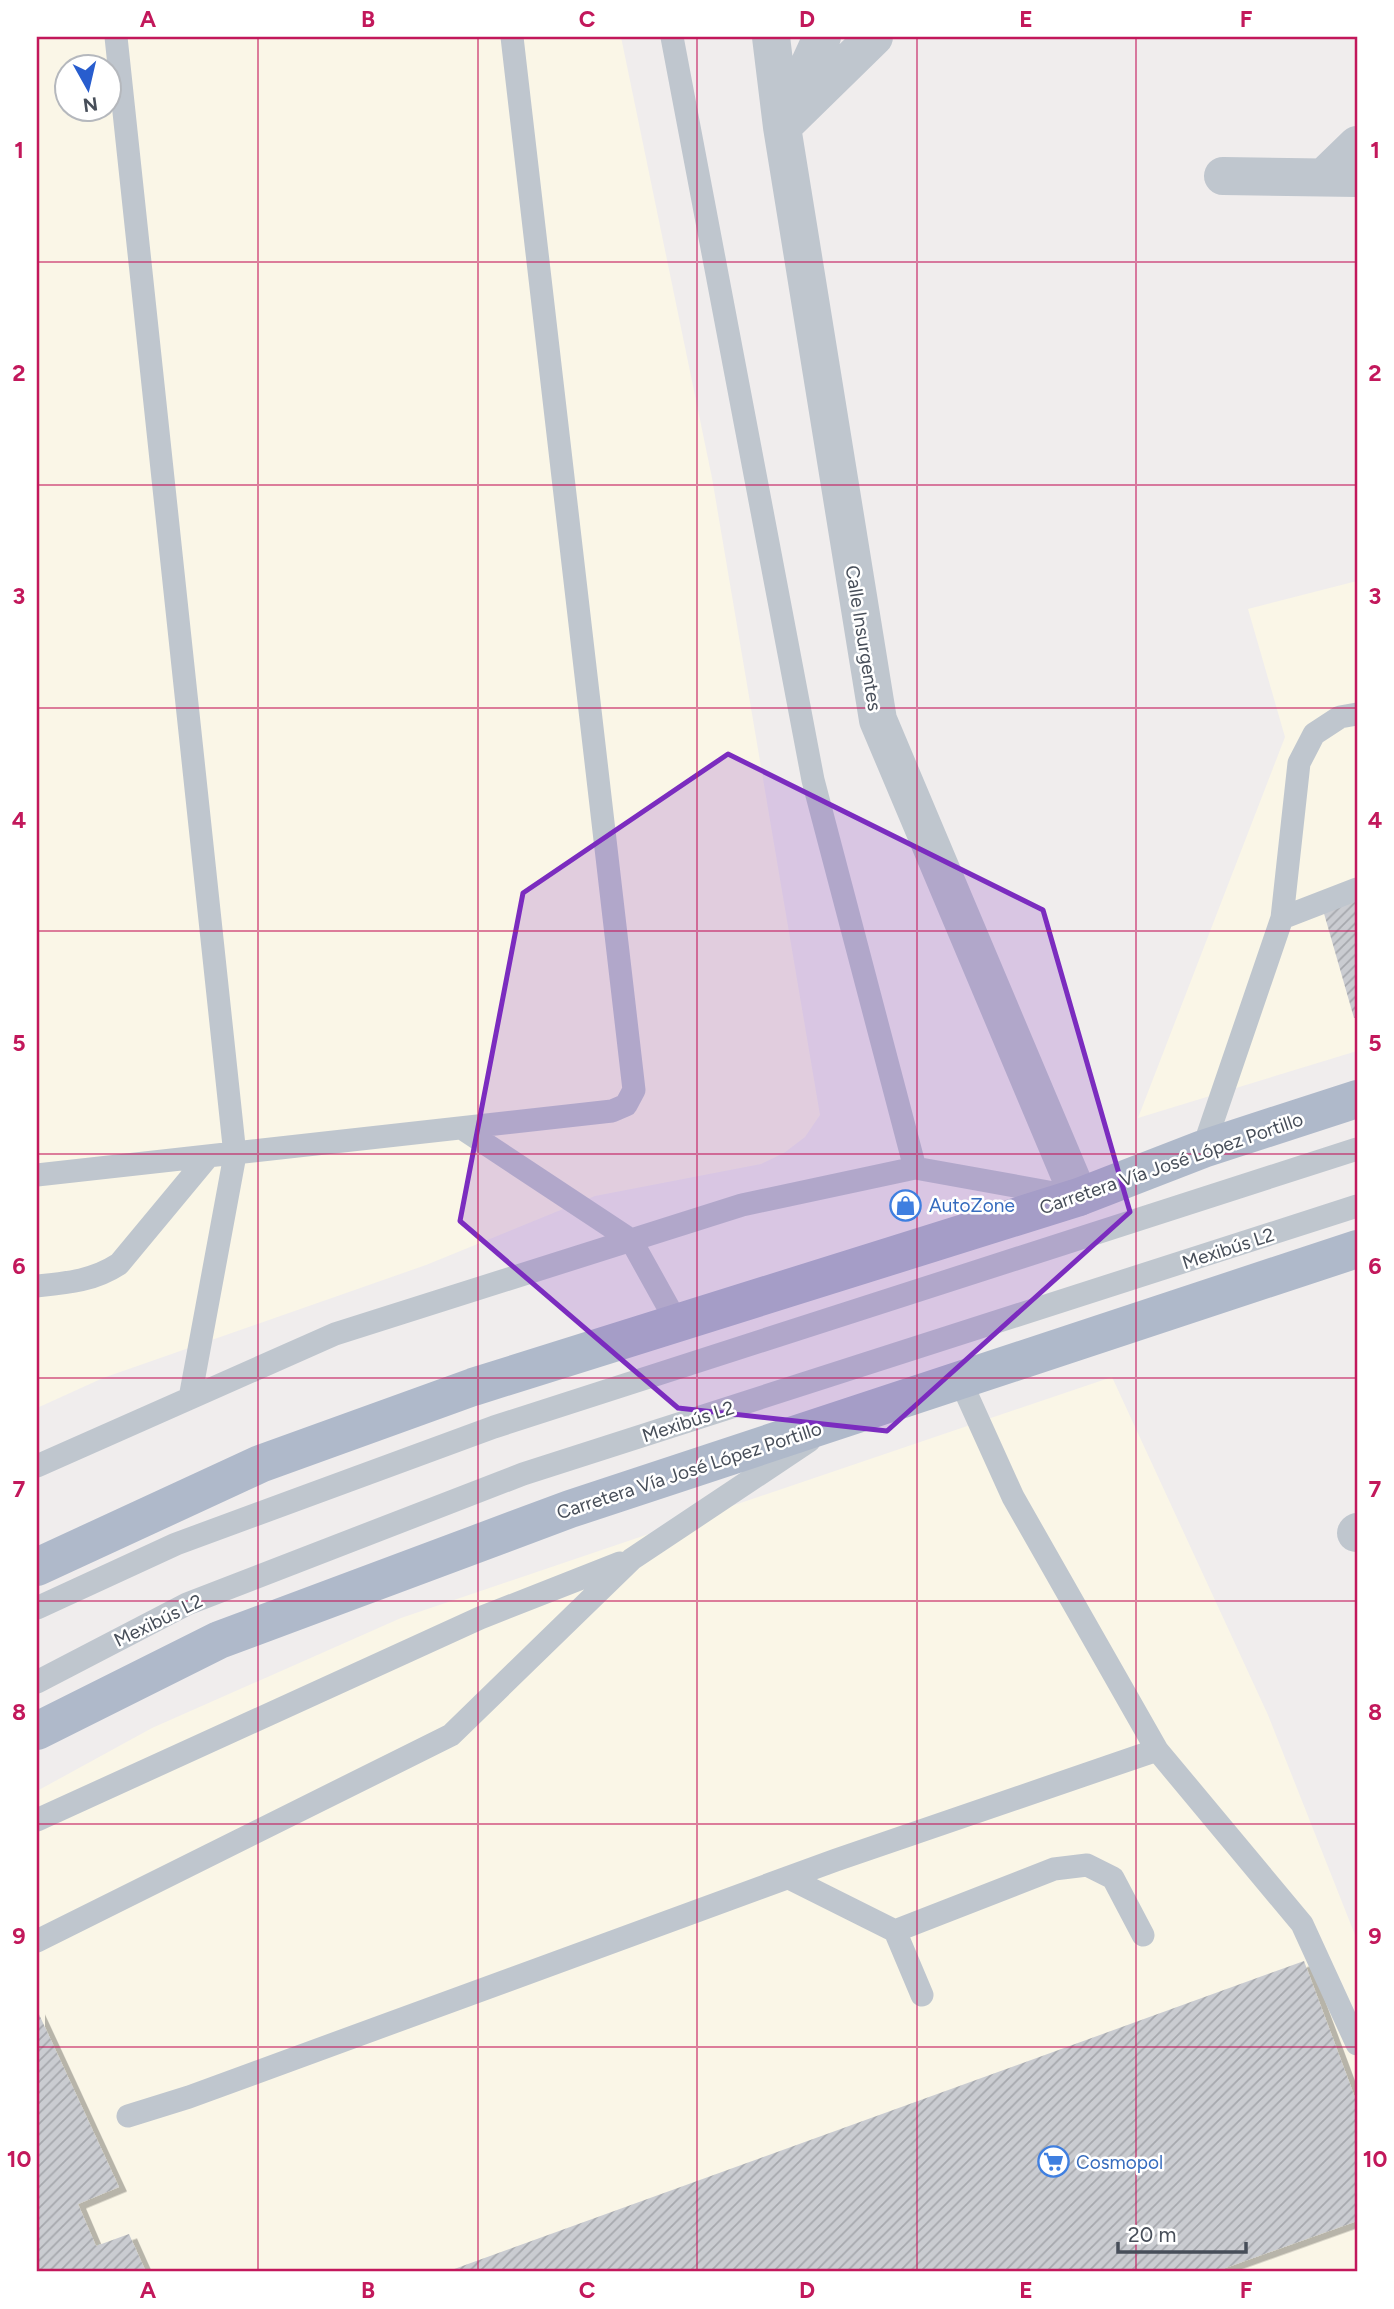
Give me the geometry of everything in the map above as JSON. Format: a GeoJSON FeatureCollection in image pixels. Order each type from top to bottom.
{"type":"FeatureCollection","features":[{"type":"Feature","properties":{"kind":"main road","name":"Carretera Vía José López Portillo"},"geometry":{"type":"LineString","coordinates":[[37,1567],[260,1464],[472,1387],[1079,1197],[1203,1149],[1357,1099]]}},
{"type":"Feature","properties":{"kind":"main road","name":"Carretera Vía José López Portillo"},"geometry":{"type":"LineString","coordinates":[[37,1731],[219,1640],[570,1509],[1357,1249]]}},
{"type":"Feature","properties":{"kind":"street","name":"Calle Insurgentes"},"geometry":{"type":"LineString","coordinates":[[771,37],[782,127],[878,720],[1079,1197]]}},
{"type":"Feature","properties":{"kind":"street"},"geometry":{"type":"LineString","coordinates":[[782,127],[821,37]]}},
{"type":"Feature","properties":{"kind":"street"},"geometry":{"type":"LineString","coordinates":[[782,127],[874,37]]}},
{"type":"Feature","properties":{"kind":"street"},"geometry":{"type":"LineString","coordinates":[[1223,176],[1341,178],[1357,145]]}},
{"type":"Feature","properties":{"kind":"lane"},"geometry":{"type":"LineString","coordinates":[[116,37],[235,1155],[190,1398]]}},
{"type":"Feature","properties":{"kind":"lane"},"geometry":{"type":"LineString","coordinates":[[37,1175],[612,1111],[626,1105],[634,1090],[512,37]]}},
{"type":"Feature","properties":{"kind":"lane"},"geometry":{"type":"LineString","coordinates":[[672,37],[813,780],[915,1168]]}},
{"type":"Feature","properties":{"kind":"lane"},"geometry":{"type":"LineString","coordinates":[[1203,1149],[1282,918],[1299,763],[1314,734],[1340,717],[1357,714]]}},
{"type":"Feature","properties":{"kind":"lane"},"geometry":{"type":"LineString","coordinates":[[1282,918],[1357,889]]}},
{"type":"Feature","properties":{"kind":"lane"},"geometry":{"type":"LineString","coordinates":[[463,1129],[631,1240],[676,1321]]}},
{"type":"Feature","properties":{"kind":"lane"},"geometry":{"type":"LineString","coordinates":[[37,1608],[176,1544],[494,1427],[1357,1149]]}},
{"type":"Feature","properties":{"kind":"lane"},"geometry":{"type":"LineString","coordinates":[[37,1286],[78,1282],[103,1275],[119,1264],[207,1158]]}},
{"type":"Feature","properties":{"kind":"lane"},"geometry":{"type":"LineString","coordinates":[[37,1466],[335,1335],[742,1205],[915,1168],[1079,1197]]}},
{"type":"Feature","properties":{"kind":"lane","name":"Mexibús L2"},"geometry":{"type":"LineString","coordinates":[[37,1682],[187,1604],[523,1474],[1357,1206]]}},
{"type":"Feature","properties":{"kind":"lane"},"geometry":{"type":"LineString","coordinates":[[961,1382],[1013,1497],[1157,1750],[1302,1924],[1357,2044]]}},
{"type":"Feature","properties":{"kind":"lane"},"geometry":{"type":"LineString","coordinates":[[37,1941],[451,1735],[632,1559],[844,1419]]}},
{"type":"Feature","properties":{"kind":"lane"},"geometry":{"type":"LineString","coordinates":[[40,1822],[480,1618],[632,1559]]}},
{"type":"Feature","properties":{"kind":"lane"},"geometry":{"type":"LineString","coordinates":[[128,2116],[189,2097],[789,1878],[1157,1750]]}},
{"type":"Feature","properties":{"kind":"lane"},"geometry":{"type":"LineString","coordinates":[[895,1931],[1054,1870],[1087,1865],[1113,1878],[1143,1935]]}},
{"type":"Feature","properties":{"kind":"lane"},"geometry":{"type":"LineString","coordinates":[[789,1878],[895,1931],[922,1995]]}},
{"type":"Feature","properties":{"kind":"highlighted area"},"geometry":{"type":"Polygon","coordinates":[[[728,754],[1043,910],[1130,1212],[887,1431],[678,1408],[460,1221],[523,893],[728,754]]]}},
{"type":"Feature","properties":{"kind":"shaded area"},"geometry":{"type":"Polygon","coordinates":[[[37,37],[621,37],[712,478],[820,1115],[805,1137],[784,1153],[761,1164],[595,1196],[426,1265],[103,1378],[37,1408],[37,37]]]}},
{"type":"Feature","properties":{"kind":"shaded area"},"geometry":{"type":"Polygon","coordinates":[[[1357,581],[1357,1051],[1138,1118],[1285,737],[1248,609],[1357,581]]]}},
{"type":"Feature","properties":{"kind":"shaded area"},"geometry":{"type":"Polygon","coordinates":[[[1112,1377],[1268,1715],[1357,1940],[1357,2272],[37,2272],[37,1791],[152,1728],[401,1618],[1112,1377]]]}},
{"type":"Feature","properties":{"kind":"building"},"geometry":{"type":"Polygon","coordinates":[[[1357,900],[1357,1017],[1354,1018],[1323,910],[1357,900]]]}},
{"type":"Feature","properties":{"kind":"building","name":"Cosmopol"},"geometry":{"type":"Polygon","coordinates":[[[1304,1961],[1357,2103],[1357,2221],[1214,2272],[446,2272],[1304,1961]]]}},
{"type":"Feature","properties":{"kind":"building"},"geometry":{"type":"Polygon","coordinates":[[[37,2010],[119,2187],[78,2204],[96,2246],[129,2234],[146,2272],[37,2272],[37,2010]]]}},
{"type":"Feature","properties":{"kind":"place","name":"AutoZone"},"geometry":{"type":"Point","coordinates":[906,1205]}},
{"type":"Feature","properties":{"kind":"place","name":"Cosmopol"},"geometry":{"type":"Point","coordinates":[1053,2162]}}]}
